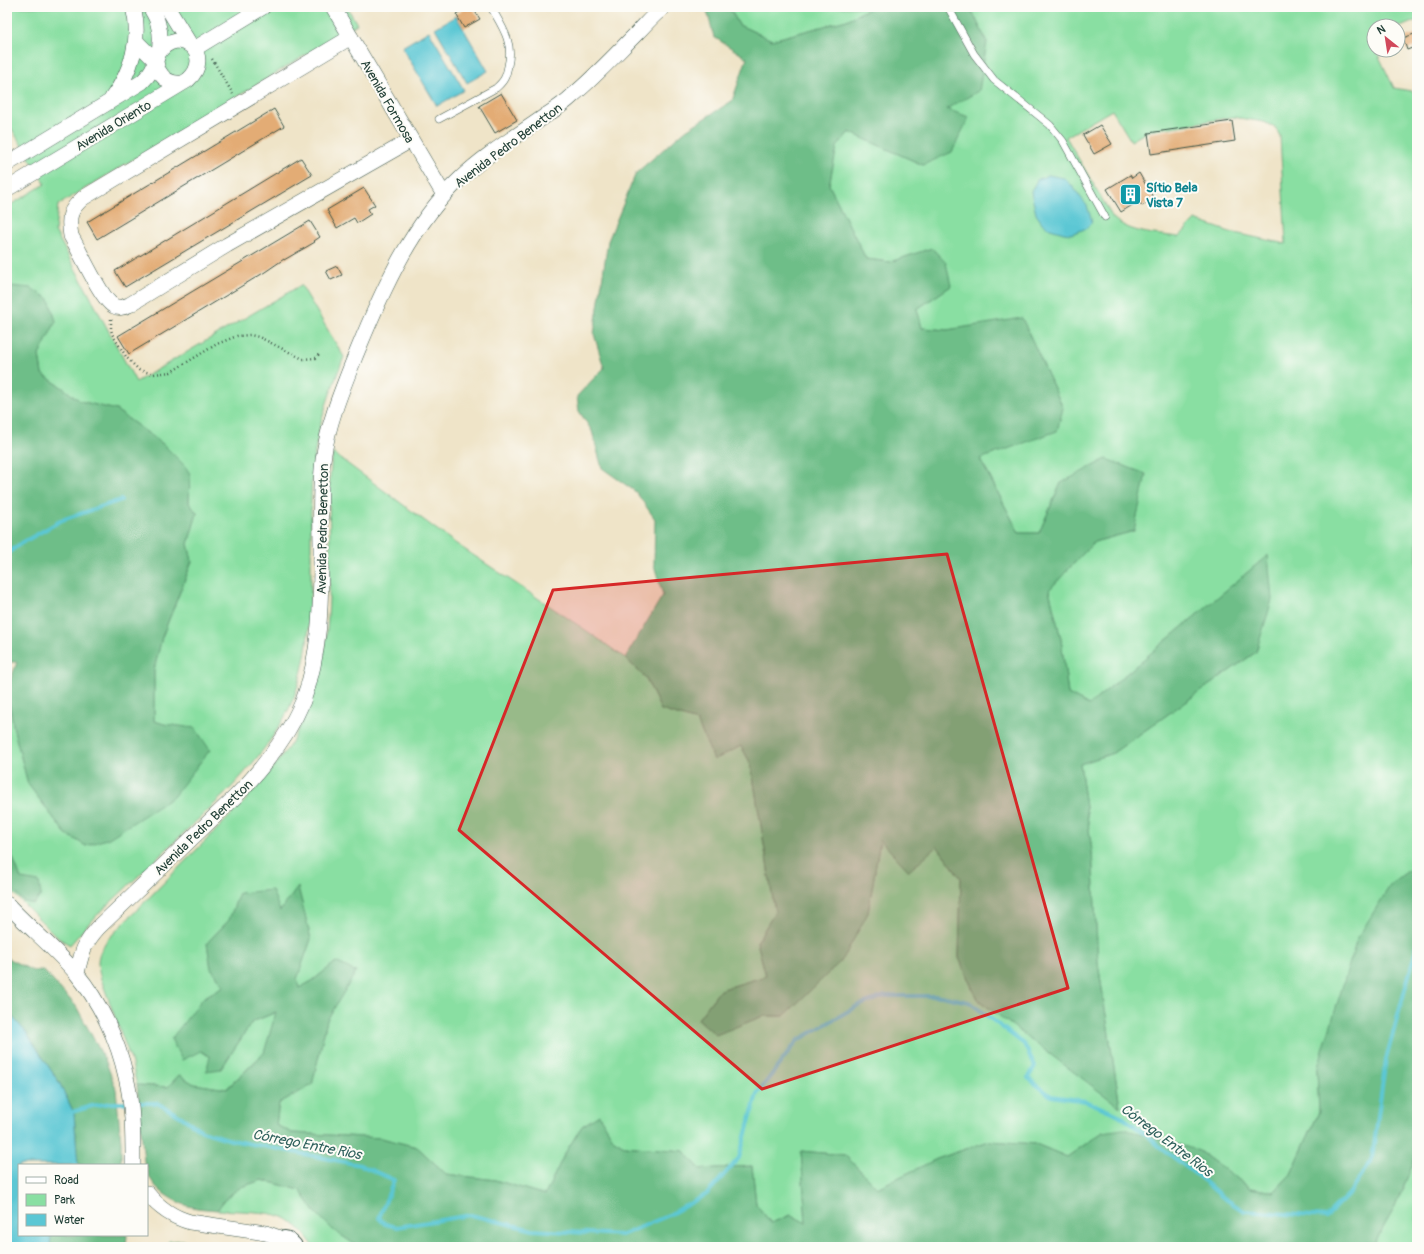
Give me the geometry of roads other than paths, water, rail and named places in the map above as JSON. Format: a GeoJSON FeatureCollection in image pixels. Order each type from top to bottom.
{"type":"FeatureCollection","features":[{"type":"Feature","properties":{"kind":"street"},"geometry":{"type":"LineString","coordinates":[[150,7],[158,24],[158,70],[162,77],[168,81],[176,83],[183,82]]}},
{"type":"Feature","properties":{"kind":"street","name":"Avenida Oriento"},"geometry":{"type":"LineString","coordinates":[[7,189],[194,75],[199,63],[198,56],[167,7]]}},
{"type":"Feature","properties":{"kind":"street"},"geometry":{"type":"LineString","coordinates":[[157,59],[162,48],[169,43],[177,41],[185,42],[192,47],[263,7]]}},
{"type":"Feature","properties":{"kind":"street","name":"Avenida Formosa"},"geometry":{"type":"LineString","coordinates":[[333,7],[410,140],[444,195]]}},
{"type":"Feature","properties":{"kind":"street","name":"Avenida Pedro Benetton"},"geometry":{"type":"LineString","coordinates":[[77,974],[82,951],[87,940],[254,777],[288,731],[302,702],[310,677],[317,643],[321,595],[321,501],[323,460],[331,422],[343,387],[367,328],[389,282],[413,238],[444,195],[463,176],[495,151],[571,98],[664,7]]}},
{"type":"Feature","properties":{"kind":"street"},"geometry":{"type":"LineString","coordinates":[[133,8],[158,24]]}},
{"type":"Feature","properties":{"kind":"street","name":"Avenida Oriento"},"geometry":{"type":"LineString","coordinates":[[108,103],[123,82],[129,68],[136,41],[136,24],[133,8]]}},
{"type":"Feature","properties":{"kind":"street"},"geometry":{"type":"LineString","coordinates":[[351,37],[83,198],[75,205],[70,214],[69,224],[71,236],[105,298],[115,307],[120,308],[129,305],[227,245],[410,140]]}},
{"type":"Feature","properties":{"kind":"street"},"geometry":{"type":"LineString","coordinates":[[136,41],[157,59]]}},
{"type":"Feature","properties":{"kind":"street","name":"Avenida Oriento"},"geometry":{"type":"LineString","coordinates":[[7,164],[142,82],[148,76],[157,59]]}},
{"type":"Feature","properties":{"kind":"street"},"geometry":{"type":"LineString","coordinates":[[7,904],[77,974],[96,1002],[109,1029],[124,1071],[129,1095],[133,1134],[133,1164]]}},
{"type":"Feature","properties":{"kind":"street"},"geometry":{"type":"LineString","coordinates":[[148,1194],[153,1201],[164,1210],[178,1218],[190,1222],[266,1233],[277,1237],[288,1245]]}},
{"type":"Feature","properties":{"kind":"lane"},"geometry":{"type":"LineString","coordinates":[[439,119],[496,88],[503,82],[510,58],[510,48],[503,30],[491,7]]}},
{"type":"Feature","properties":{"kind":"lane"},"geometry":{"type":"LineString","coordinates":[[948,7],[974,54],[994,80],[1040,116],[1050,125],[1063,141],[1105,217]]}},
{"type":"Feature","properties":{"kind":"water"},"geometry":{"type":"Polygon","coordinates":[[[456,16],[488,71],[467,83],[435,28],[456,16]]]}},
{"type":"Feature","properties":{"kind":"water"},"geometry":{"type":"Polygon","coordinates":[[[429,31],[464,90],[437,106],[402,47],[429,31]]]}},
{"type":"Feature","properties":{"kind":"water"},"geometry":{"type":"Polygon","coordinates":[[[1048,175],[1064,178],[1073,187],[1087,206],[1092,221],[1087,228],[1071,234],[1050,229],[1042,223],[1036,214],[1031,192],[1037,180],[1048,175]]]}},
{"type":"Feature","properties":{"kind":"water"},"geometry":{"type":"Polygon","coordinates":[[[7,1011],[26,1032],[60,1084],[74,1113],[78,1164],[18,1164],[18,1236],[51,1236],[50,1247],[7,1247],[7,1011]]]}},
{"type":"Feature","properties":{"kind":"waterway"},"geometry":{"type":"LineString","coordinates":[[7,554],[20,544],[62,520],[121,500]]}},
{"type":"Feature","properties":{"kind":"waterway","name":"Córrego Entre Rios"},"geometry":{"type":"LineString","coordinates":[[134,1103],[157,1103],[202,1131],[231,1140],[360,1165],[394,1180],[379,1218],[385,1224],[397,1227],[471,1215],[533,1230],[622,1235],[667,1216],[707,1194],[739,1158],[757,1094],[797,1041],[857,1006],[885,996],[941,996],[969,1002],[1024,1044],[1035,1066],[1028,1078],[1051,1096],[1086,1101],[1119,1115],[1146,1134],[1221,1196],[1244,1211],[1326,1217],[1349,1194],[1372,1159],[1386,1059],[1417,946]]}},
{"type":"Feature","properties":{"kind":"waterway","name":"Córrego Entre Rios"},"geometry":{"type":"LineString","coordinates":[[69,1113],[92,1106],[111,1103],[127,1103]]}},
{"type":"Feature","properties":{"kind":"place","name":"Sítio Bela Vista 7"},"geometry":{"type":"Point","coordinates":[1131,194]}}]}
